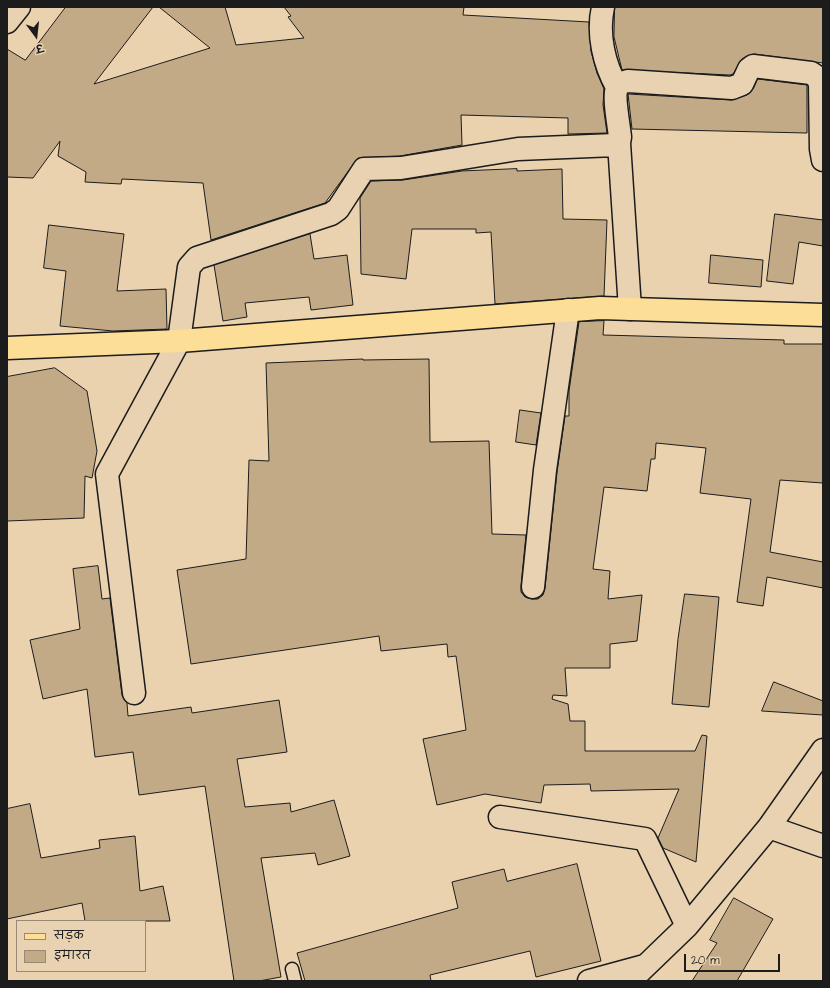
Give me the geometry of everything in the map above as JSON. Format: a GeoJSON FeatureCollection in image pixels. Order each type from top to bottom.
{"type":"FeatureCollection","features":[{"type":"Feature","properties":{"kind":"main road"},"geometry":{"type":"LineString","coordinates":[[7,348],[179,341],[600,308],[823,315]]}},
{"type":"Feature","properties":{"kind":"street"},"geometry":{"type":"LineString","coordinates":[[7,22],[19,7]]}},
{"type":"Feature","properties":{"kind":"street"},"geometry":{"type":"LineString","coordinates":[[603,7],[601,33],[604,54],[608,71],[617,87],[616,94],[630,309]]}},
{"type":"Feature","properties":{"kind":"street"},"geometry":{"type":"LineString","coordinates":[[617,87],[628,81],[732,88],[742,84],[750,68],[758,66],[805,71],[817,77],[822,84],[821,149],[823,160]]}},
{"type":"Feature","properties":{"kind":"street"},"geometry":{"type":"LineString","coordinates":[[134,693],[107,474],[179,341],[189,267],[197,258],[331,214],[338,209],[364,170],[401,168],[518,149],[608,147],[619,143]]}},
{"type":"Feature","properties":{"kind":"street"},"geometry":{"type":"LineString","coordinates":[[533,587],[545,470],[568,310]]}},
{"type":"Feature","properties":{"kind":"street"},"geometry":{"type":"LineString","coordinates":[[589,981],[637,974],[686,926],[769,827],[823,750]]}},
{"type":"Feature","properties":{"kind":"street"},"geometry":{"type":"LineString","coordinates":[[500,818],[645,839],[686,926]]}},
{"type":"Feature","properties":{"kind":"street"},"geometry":{"type":"LineString","coordinates":[[769,827],[823,846]]}},
{"type":"Feature","properties":{"kind":"building"},"geometry":{"type":"Polygon","coordinates":[[[66,7],[153,7],[94,84],[210,48],[159,7],[225,7],[236,45],[304,38],[288,17],[291,16],[284,7],[464,7],[463,15],[589,22],[591,51],[597,73],[604,89],[603,105],[607,133],[568,134],[568,118],[461,115],[462,145],[400,156],[358,158],[325,203],[211,240],[203,183],[122,179],[121,184],[85,182],[86,172],[58,156],[60,141],[33,178],[7,177],[7,49],[25,60],[66,7]]]}},
{"type":"Feature","properties":{"kind":"building"},"geometry":{"type":"Polygon","coordinates":[[[615,7],[823,7],[823,63],[754,54],[742,59],[733,74],[730,75],[622,70],[614,37],[615,7]]]}},
{"type":"Feature","properties":{"kind":"building"},"geometry":{"type":"Polygon","coordinates":[[[758,79],[807,85],[807,133],[632,129],[628,94],[732,100],[747,95],[753,89],[758,79]]]}},
{"type":"Feature","properties":{"kind":"building"},"geometry":{"type":"Polygon","coordinates":[[[517,169],[517,171],[562,169],[563,219],[607,220],[604,296],[495,304],[491,232],[476,233],[476,229],[412,229],[406,279],[361,274],[360,198],[371,181],[403,180],[462,171],[517,169]]]}},
{"type":"Feature","properties":{"kind":"building"},"geometry":{"type":"Polygon","coordinates":[[[775,214],[823,220],[823,246],[799,242],[793,284],[767,281],[775,214]]]}},
{"type":"Feature","properties":{"kind":"building"},"geometry":{"type":"Polygon","coordinates":[[[49,225],[124,234],[117,291],[166,289],[167,329],[113,331],[60,326],[66,271],[44,268],[49,225]]]}},
{"type":"Feature","properties":{"kind":"building"},"geometry":{"type":"Polygon","coordinates":[[[310,234],[314,259],[347,255],[353,305],[311,310],[309,297],[245,303],[247,317],[223,321],[214,265],[310,234]]]}},
{"type":"Feature","properties":{"kind":"building"},"geometry":{"type":"Polygon","coordinates":[[[711,255],[763,260],[761,287],[709,283],[711,255]]]}},
{"type":"Feature","properties":{"kind":"building"},"geometry":{"type":"Polygon","coordinates":[[[604,321],[603,335],[784,340],[784,344],[823,344],[823,483],[780,480],[770,552],[823,562],[823,588],[767,577],[763,606],[737,602],[751,499],[700,493],[706,448],[656,443],[655,459],[651,459],[647,491],[604,487],[593,569],[610,571],[608,599],[642,595],[637,641],[610,644],[610,668],[565,668],[567,696],[553,695],[552,699],[568,704],[570,721],[585,721],[585,751],[695,751],[702,735],[707,736],[696,862],[663,848],[658,838],[679,789],[591,791],[590,784],[544,785],[541,803],[485,794],[437,805],[423,739],[466,730],[456,656],[448,657],[447,644],[381,651],[379,636],[191,664],[177,570],[246,559],[249,460],[269,461],[266,363],[363,359],[429,359],[430,442],[489,441],[492,534],[526,535],[521,592],[525,597],[538,599],[543,595],[545,588],[557,472],[565,416],[569,416],[569,391],[579,322],[604,321]]]}},
{"type":"Feature","properties":{"kind":"building"},"geometry":{"type":"Polygon","coordinates":[[[55,368],[87,391],[97,451],[92,478],[85,476],[84,518],[7,521],[7,377],[55,368]]]}},
{"type":"Feature","properties":{"kind":"building"},"geometry":{"type":"Polygon","coordinates":[[[520,410],[541,413],[536,445],[516,442],[520,410]]]}},
{"type":"Feature","properties":{"kind":"building"},"geometry":{"type":"Polygon","coordinates":[[[98,566],[102,599],[110,598],[122,695],[127,703],[128,716],[191,707],[192,713],[279,700],[287,752],[237,759],[245,807],[290,803],[291,812],[334,800],[350,856],[318,865],[315,853],[261,858],[281,977],[259,981],[234,981],[205,786],[139,795],[133,752],[95,757],[87,689],[43,699],[30,640],[80,629],[73,569],[98,566]]]}},
{"type":"Feature","properties":{"kind":"building"},"geometry":{"type":"Polygon","coordinates":[[[685,594],[719,597],[709,707],[672,704],[678,639],[685,594]]]}},
{"type":"Feature","properties":{"kind":"building"},"geometry":{"type":"Polygon","coordinates":[[[774,682],[823,701],[823,715],[762,711],[774,682]]]}},
{"type":"Feature","properties":{"kind":"building"},"geometry":{"type":"Polygon","coordinates":[[[30,804],[41,858],[100,848],[99,840],[135,836],[140,891],[163,886],[170,921],[85,920],[82,903],[7,919],[7,809],[30,804]]]}},
{"type":"Feature","properties":{"kind":"building"},"geometry":{"type":"Polygon","coordinates":[[[577,864],[601,961],[536,977],[530,951],[430,975],[431,981],[305,981],[297,953],[458,908],[452,882],[504,869],[507,881],[577,864]]]}},
{"type":"Feature","properties":{"kind":"building"},"geometry":{"type":"Polygon","coordinates":[[[734,898],[773,919],[737,981],[692,981],[717,943],[710,940],[734,898]]]}}]}
